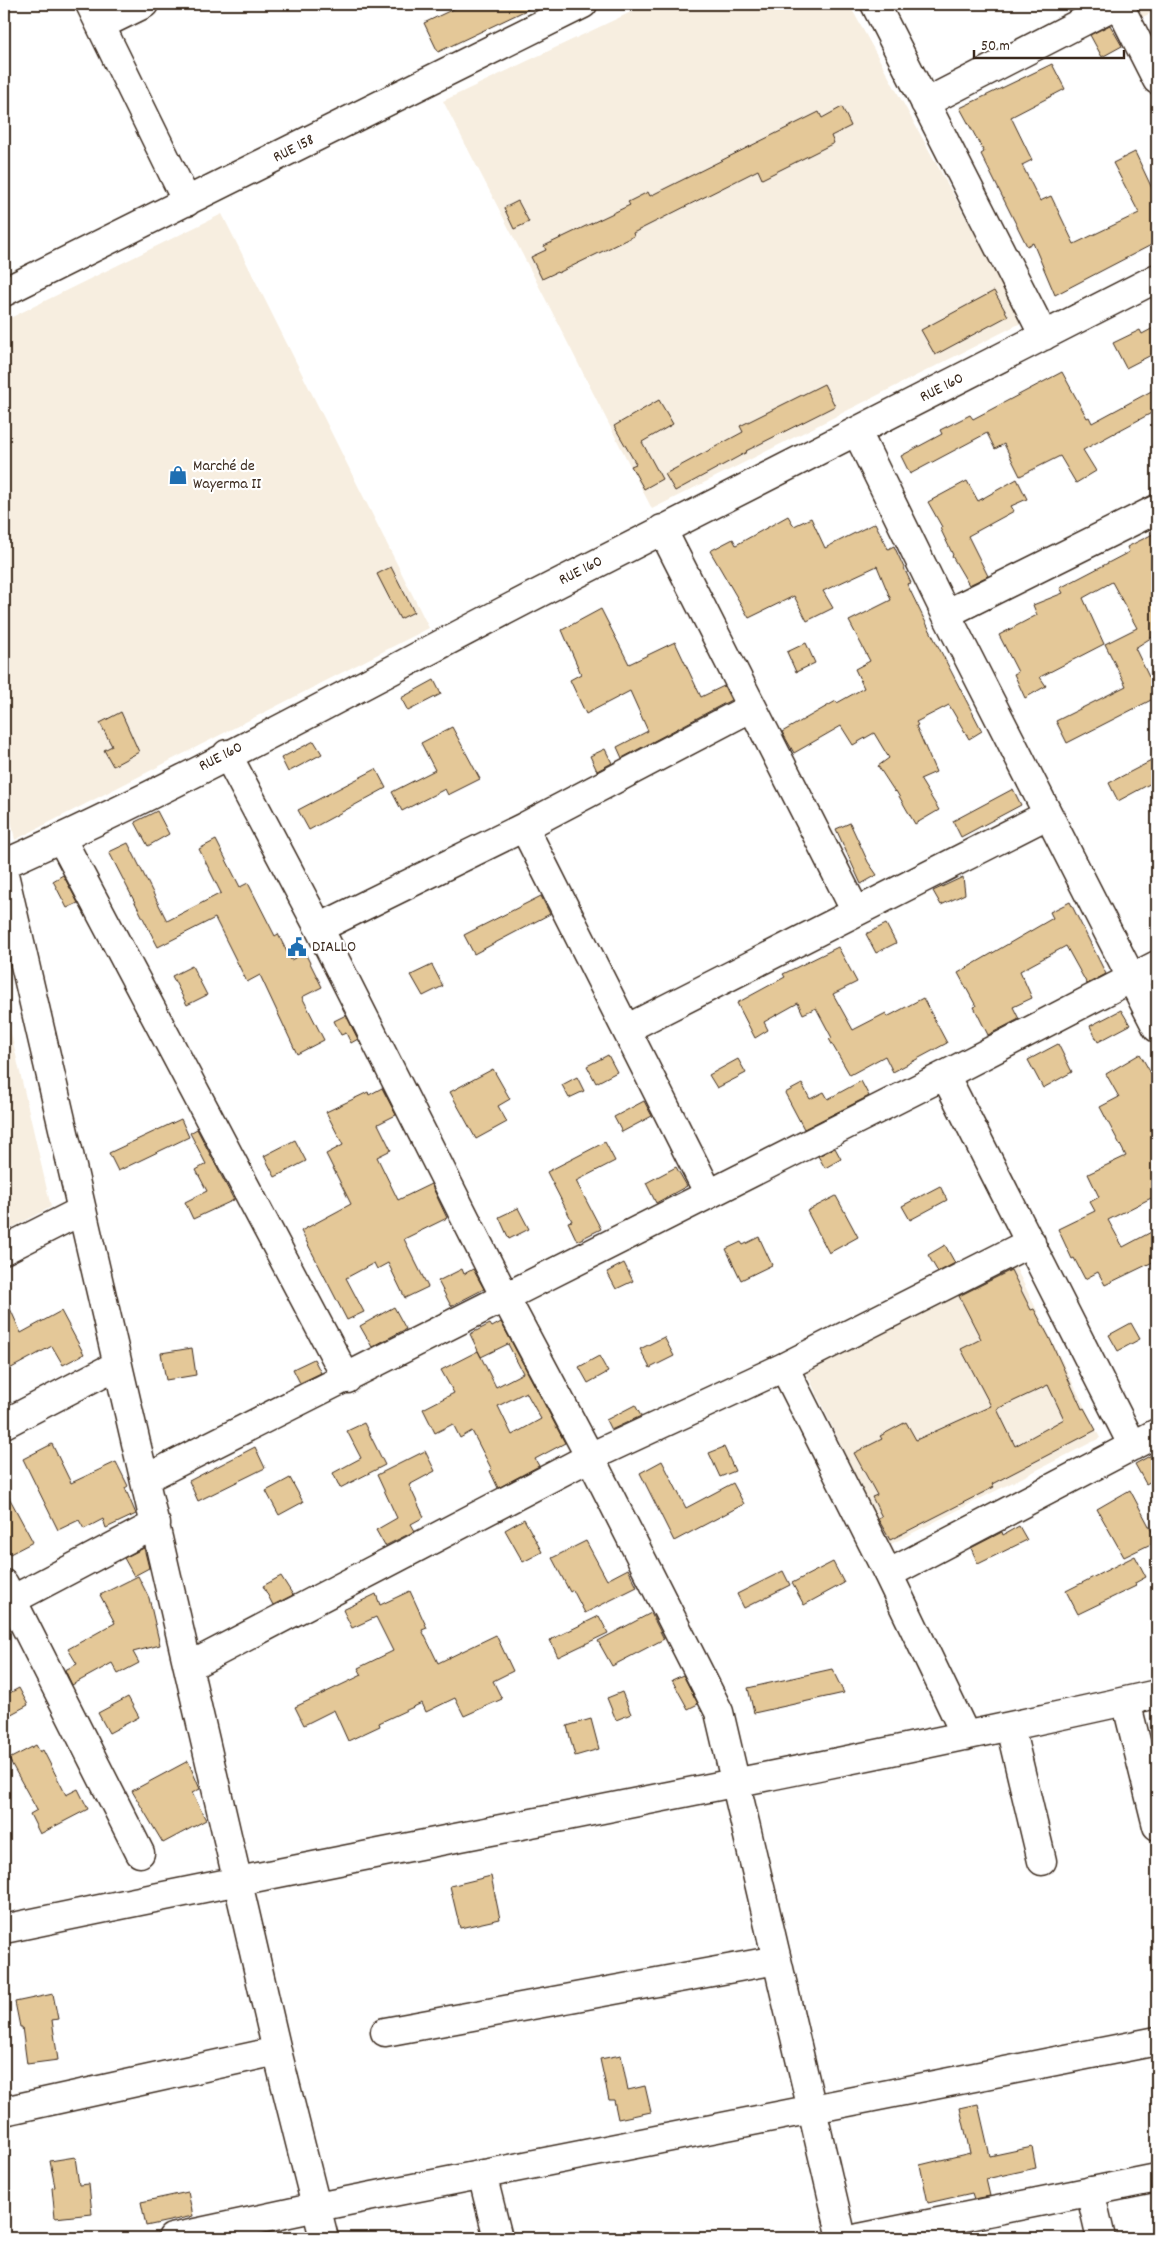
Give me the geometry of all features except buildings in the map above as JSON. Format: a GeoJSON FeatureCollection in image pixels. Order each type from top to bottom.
{"type":"FeatureCollection","features":[{"type":"Feature","properties":{"kind":"street"},"geometry":{"type":"LineString","coordinates":[[144,4],[96,14],[187,202]]}},
{"type":"Feature","properties":{"kind":"street","name":"RUE 158"},"geometry":{"type":"LineString","coordinates":[[4,292],[583,4]]}},
{"type":"Feature","properties":{"kind":"street"},"geometry":{"type":"LineString","coordinates":[[875,4],[1044,336]]}},
{"type":"Feature","properties":{"kind":"street"},"geometry":{"type":"LineString","coordinates":[[925,104],[1113,6],[1119,5],[1157,80]]}},
{"type":"Feature","properties":{"kind":"street","name":"RUE 160"},"geometry":{"type":"LineString","coordinates":[[4,864],[61,838],[228,754],[662,529],[857,432],[1157,278]]}},
{"type":"Feature","properties":{"kind":"street"},"geometry":{"type":"LineString","coordinates":[[857,432],[1047,815],[1157,1028]]}},
{"type":"Feature","properties":{"kind":"street"},"geometry":{"type":"LineString","coordinates":[[946,614],[1156,512]]}},
{"type":"Feature","properties":{"kind":"street"},"geometry":{"type":"LineString","coordinates":[[662,529],[856,912]]}},
{"type":"Feature","properties":{"kind":"street"},"geometry":{"type":"LineString","coordinates":[[319,928],[524,827],[752,707]]}},
{"type":"Feature","properties":{"kind":"street"},"geometry":{"type":"LineString","coordinates":[[228,754],[319,928],[505,1297],[590,1458],[719,1712],[810,2108],[842,2238]]}},
{"type":"Feature","properties":{"kind":"street"},"geometry":{"type":"LineString","coordinates":[[626,1030],[1047,815]]}},
{"type":"Feature","properties":{"kind":"street"},"geometry":{"type":"LineString","coordinates":[[524,827],[709,1194]]}},
{"type":"Feature","properties":{"kind":"street"},"geometry":{"type":"LineString","coordinates":[[61,838],[347,1379]]}},
{"type":"Feature","properties":{"kind":"street"},"geometry":{"type":"LineString","coordinates":[[4,874],[277,2051],[324,2238]]}},
{"type":"Feature","properties":{"kind":"street"},"geometry":{"type":"LineString","coordinates":[[145,1479],[347,1379],[505,1297],[946,1075],[1157,965]]}},
{"type":"Feature","properties":{"kind":"street"},"geometry":{"type":"LineString","coordinates":[[946,1075],[1133,1446]]}},
{"type":"Feature","properties":{"kind":"street"},"geometry":{"type":"LineString","coordinates":[[4,1250],[82,1211]]}},
{"type":"Feature","properties":{"kind":"street"},"geometry":{"type":"LineString","coordinates":[[188,1667],[590,1458],[784,1367],[1031,1242]]}},
{"type":"Feature","properties":{"kind":"street"},"geometry":{"type":"LineString","coordinates":[[4,1424],[117,1365]]}},
{"type":"Feature","properties":{"kind":"street"},"geometry":{"type":"LineString","coordinates":[[784,1367],[888,1574],[966,1736]]}},
{"type":"Feature","properties":{"kind":"street"},"geometry":{"type":"LineString","coordinates":[[888,1574],[1157,1433]]}},
{"type":"Feature","properties":{"kind":"street"},"geometry":{"type":"LineString","coordinates":[[140,1853],[8,1592],[156,1524]]}},
{"type":"Feature","properties":{"kind":"street"},"geometry":{"type":"LineString","coordinates":[[4,1929],[238,1880],[966,1736],[1157,1694]]}},
{"type":"Feature","properties":{"kind":"street"},"geometry":{"type":"LineString","coordinates":[[1126,1701],[1157,1826]]}},
{"type":"Feature","properties":{"kind":"street"},"geometry":{"type":"LineString","coordinates":[[1010,1727],[1042,1861]]}},
{"type":"Feature","properties":{"kind":"street"},"geometry":{"type":"LineString","coordinates":[[385,2032],[777,1960]]}},
{"type":"Feature","properties":{"kind":"street"},"geometry":{"type":"LineString","coordinates":[[172,2238],[810,2108],[1157,2041]]}},
{"type":"Feature","properties":{"kind":"street"},"geometry":{"type":"LineString","coordinates":[[4,2112],[277,2051]]}},
{"type":"Feature","properties":{"kind":"street"},"geometry":{"type":"LineString","coordinates":[[482,2174],[498,2238]]}},
{"type":"Feature","properties":{"kind":"street"},"geometry":{"type":"LineString","coordinates":[[859,2238],[1157,2178]]}},
{"type":"Feature","properties":{"kind":"street"},"geometry":{"type":"LineString","coordinates":[[1090,2191],[1101,2238]]}},
{"type":"Feature","properties":{"kind":"shaded area"},"geometry":{"type":"Polygon","coordinates":[[[648,4],[849,4],[1023,322],[652,509],[443,101],[648,4]]]}},
{"type":"Feature","properties":{"kind":"shaded area"},"geometry":{"type":"Polygon","coordinates":[[[1134,4],[1157,4],[1157,10],[1141,18],[1134,4]]]}},
{"type":"Feature","properties":{"kind":"shaded area","name":"Marché de Wayerma II"},"geometry":{"type":"Polygon","coordinates":[[[222,214],[429,628],[15,840],[4,785],[4,321],[222,214]]]}},
{"type":"Feature","properties":{"kind":"shaded area"},"geometry":{"type":"Polygon","coordinates":[[[4,1003],[51,1207],[4,1232],[4,1003]]]}},
{"type":"Feature","properties":{"kind":"shaded area"},"geometry":{"type":"Polygon","coordinates":[[[1011,1258],[1100,1438],[889,1545],[806,1372],[1011,1258]]]}},
{"type":"Feature","properties":{"kind":"place","name":"Marché de Wayerma II"},"geometry":{"type":"Point","coordinates":[178,475]}},
{"type":"Feature","properties":{"kind":"place","name":"DIALLO"},"geometry":{"type":"Point","coordinates":[297,947]}}]}
